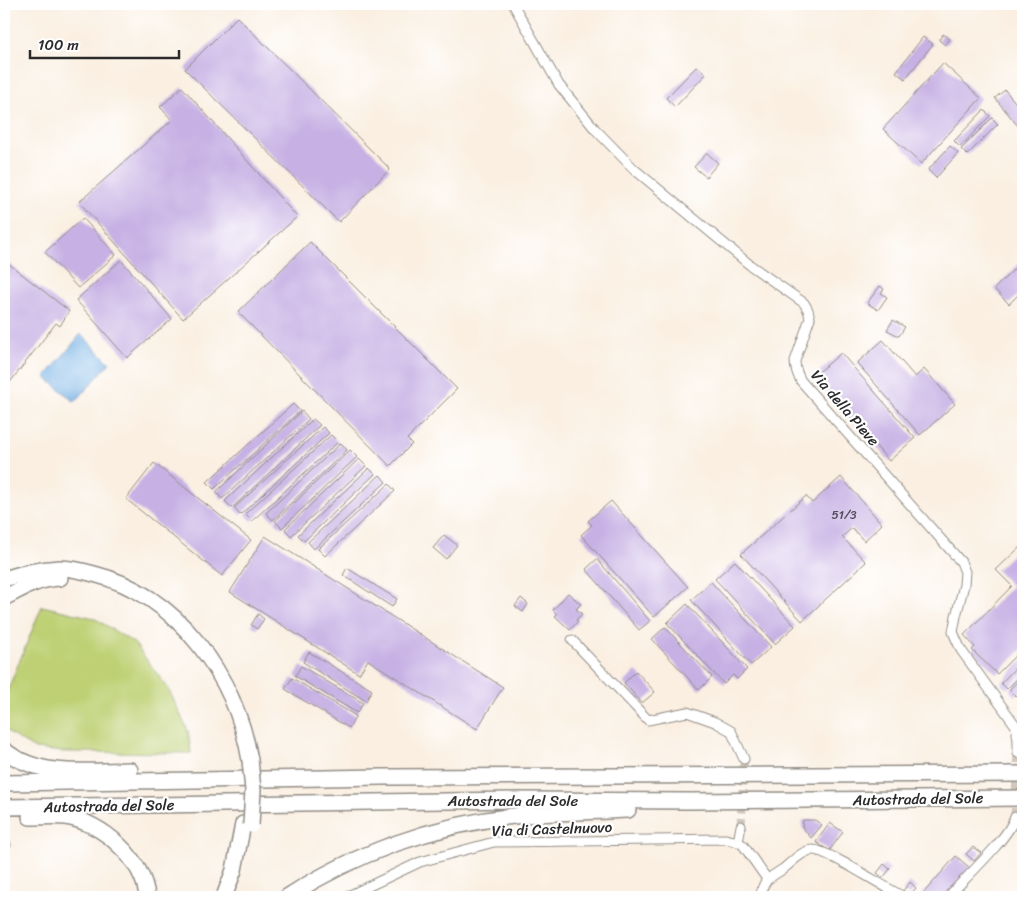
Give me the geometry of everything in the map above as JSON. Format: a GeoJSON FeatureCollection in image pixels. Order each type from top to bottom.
{"type":"FeatureCollection","features":[{"type":"Feature","properties":{"kind":"highway"},"geometry":{"type":"LineString","coordinates":[[4,580],[38,570],[61,568],[87,572],[123,582],[159,605],[179,622],[194,639],[220,676],[231,696],[246,740],[244,792],[248,852],[233,897]]}},
{"type":"Feature","properties":{"kind":"highway"},"geometry":{"type":"LineString","coordinates":[[4,598],[25,586],[48,578],[75,578],[99,583],[129,595],[170,626],[187,645],[210,677],[221,696],[245,760]]}},
{"type":"Feature","properties":{"kind":"highway"},"geometry":{"type":"LineString","coordinates":[[4,750],[26,764],[52,770],[131,770],[142,781]]}},
{"type":"Feature","properties":{"kind":"highway","name":"Autostrada del Sole"},"geometry":{"type":"LineString","coordinates":[[4,783],[383,777],[1023,774]]}},
{"type":"Feature","properties":{"kind":"highway","name":"Autostrada del Sole"},"geometry":{"type":"LineString","coordinates":[[4,809],[516,800],[692,801],[1023,798]]}},
{"type":"Feature","properties":{"kind":"highway"},"geometry":{"type":"LineString","coordinates":[[287,897],[352,862],[408,839],[463,824],[514,816],[552,813],[659,809],[692,801]]}},
{"type":"Feature","properties":{"kind":"highway"},"geometry":{"type":"LineString","coordinates":[[4,809],[13,817],[67,818],[91,826],[106,834],[128,855],[140,872],[147,897]]}},
{"type":"Feature","properties":{"kind":"highway"},"geometry":{"type":"LineString","coordinates":[[224,897],[247,824]]}},
{"type":"Feature","properties":{"kind":"street","name":"Via della Pieve"},"geometry":{"type":"LineString","coordinates":[[513,4],[559,85],[616,152],[750,265],[804,303],[810,318],[795,361],[795,368],[801,381],[961,562],[965,572],[964,585],[953,632],[961,650],[1016,726],[1018,753]]}},
{"type":"Feature","properties":{"kind":"street"},"geometry":{"type":"LineString","coordinates":[[572,640],[648,720],[687,712],[715,722],[731,731],[744,759]]}},
{"type":"Feature","properties":{"kind":"street"},"geometry":{"type":"LineString","coordinates":[[948,897],[1004,836],[1015,817]]}},
{"type":"Feature","properties":{"kind":"street"},"geometry":{"type":"LineString","coordinates":[[741,826],[738,842],[748,851],[767,879]]}},
{"type":"Feature","properties":{"kind":"street","name":"Via di Castelnuovo"},"geometry":{"type":"LineString","coordinates":[[346,897],[420,862],[494,842],[726,838],[738,842]]}},
{"type":"Feature","properties":{"kind":"street"},"geometry":{"type":"LineString","coordinates":[[761,897],[763,885],[767,879],[807,851],[820,850],[904,897]]}},
{"type":"Feature","properties":{"kind":"green space"},"geometry":{"type":"Polygon","coordinates":[[[42,606],[94,618],[134,643],[168,688],[188,731],[191,753],[63,752],[35,749],[10,734],[4,726],[4,699],[42,606]]]}},
{"type":"Feature","properties":{"kind":"water"},"geometry":{"type":"Polygon","coordinates":[[[81,334],[110,363],[75,402],[45,377],[81,334]]]}},
{"type":"Feature","properties":{"kind":"building"},"geometry":{"type":"Polygon","coordinates":[[[237,17],[390,169],[339,222],[185,69],[237,17]]]}},
{"type":"Feature","properties":{"kind":"building"},"geometry":{"type":"Polygon","coordinates":[[[943,34],[950,39],[945,45],[939,40],[943,34]]]}},
{"type":"Feature","properties":{"kind":"building"},"geometry":{"type":"Polygon","coordinates":[[[923,37],[933,44],[905,79],[896,72],[923,37]]]}},
{"type":"Feature","properties":{"kind":"building"},"geometry":{"type":"Polygon","coordinates":[[[943,63],[981,98],[921,164],[883,129],[943,63]]]}},
{"type":"Feature","properties":{"kind":"building"},"geometry":{"type":"Polygon","coordinates":[[[697,66],[706,74],[675,107],[666,98],[697,66]]]}},
{"type":"Feature","properties":{"kind":"building"},"geometry":{"type":"Polygon","coordinates":[[[182,87],[297,217],[183,319],[79,202],[172,120],[160,107],[182,87]]]}},
{"type":"Feature","properties":{"kind":"building"},"geometry":{"type":"Polygon","coordinates":[[[1005,90],[1023,112],[1023,132],[995,98],[1005,90]]]}},
{"type":"Feature","properties":{"kind":"building"},"geometry":{"type":"Polygon","coordinates":[[[984,110],[990,116],[960,147],[954,141],[984,110]]]}},
{"type":"Feature","properties":{"kind":"building"},"geometry":{"type":"Polygon","coordinates":[[[992,118],[998,124],[967,155],[961,149],[992,118]]]}},
{"type":"Feature","properties":{"kind":"building"},"geometry":{"type":"Polygon","coordinates":[[[950,146],[958,153],[936,178],[928,170],[950,146]]]}},
{"type":"Feature","properties":{"kind":"building"},"geometry":{"type":"Polygon","coordinates":[[[707,153],[718,163],[706,177],[694,167],[707,153]]]}},
{"type":"Feature","properties":{"kind":"building"},"geometry":{"type":"Polygon","coordinates":[[[83,218],[116,255],[78,288],[45,252],[83,218]]]}},
{"type":"Feature","properties":{"kind":"building"},"geometry":{"type":"Polygon","coordinates":[[[310,242],[457,389],[407,439],[412,444],[390,466],[238,312],[310,242]]]}},
{"type":"Feature","properties":{"kind":"building"},"geometry":{"type":"Polygon","coordinates":[[[4,260],[69,311],[60,326],[56,323],[4,390],[4,260]]]}},
{"type":"Feature","properties":{"kind":"building"},"geometry":{"type":"Polygon","coordinates":[[[121,260],[172,319],[127,358],[76,300],[121,260]]]}},
{"type":"Feature","properties":{"kind":"building"},"geometry":{"type":"Polygon","coordinates":[[[1023,260],[1023,290],[1009,304],[994,289],[1023,260]]]}},
{"type":"Feature","properties":{"kind":"building"},"geometry":{"type":"Polygon","coordinates":[[[880,286],[884,289],[881,293],[887,297],[878,310],[867,303],[880,286]]]}},
{"type":"Feature","properties":{"kind":"building"},"geometry":{"type":"Polygon","coordinates":[[[893,320],[905,327],[899,336],[887,330],[893,320]]]}},
{"type":"Feature","properties":{"kind":"building"},"geometry":{"type":"Polygon","coordinates":[[[883,340],[915,377],[924,369],[955,404],[920,435],[857,363],[883,340]]]}},
{"type":"Feature","properties":{"kind":"building"},"geometry":{"type":"Polygon","coordinates":[[[841,353],[915,438],[889,461],[814,376],[841,353]]]}},
{"type":"Feature","properties":{"kind":"building"},"geometry":{"type":"Polygon","coordinates":[[[293,404],[300,411],[214,489],[207,482],[293,404]]]}},
{"type":"Feature","properties":{"kind":"building"},"geometry":{"type":"Polygon","coordinates":[[[302,411],[309,419],[222,499],[216,492],[302,411]]]}},
{"type":"Feature","properties":{"kind":"building"},"geometry":{"type":"Polygon","coordinates":[[[313,419],[320,425],[232,508],[225,501],[313,419]]]}},
{"type":"Feature","properties":{"kind":"building"},"geometry":{"type":"Polygon","coordinates":[[[323,427],[329,433],[240,515],[234,508],[323,427]]]}},
{"type":"Feature","properties":{"kind":"building"},"geometry":{"type":"Polygon","coordinates":[[[331,435],[338,442],[252,521],[245,514],[331,435]]]}},
{"type":"Feature","properties":{"kind":"building"},"geometry":{"type":"Polygon","coordinates":[[[341,443],[347,450],[273,520],[266,513],[341,443]]]}},
{"type":"Feature","properties":{"kind":"building"},"geometry":{"type":"Polygon","coordinates":[[[350,450],[357,457],[282,528],[275,521],[350,450]]]}},
{"type":"Feature","properties":{"kind":"building"},"geometry":{"type":"Polygon","coordinates":[[[359,459],[366,466],[291,536],[285,529],[359,459]]]}},
{"type":"Feature","properties":{"kind":"building"},"geometry":{"type":"Polygon","coordinates":[[[154,463],[251,540],[222,576],[126,499],[154,463]]]}},
{"type":"Feature","properties":{"kind":"building"},"geometry":{"type":"Polygon","coordinates":[[[369,468],[375,474],[304,541],[298,535],[369,468]]]}},
{"type":"Feature","properties":{"kind":"building"},"geometry":{"type":"Polygon","coordinates":[[[380,475],[386,482],[314,549],[308,542],[380,475]]]}},
{"type":"Feature","properties":{"kind":"building"},"geometry":{"type":"Polygon","coordinates":[[[841,477],[882,524],[864,541],[852,528],[842,537],[866,562],[802,621],[741,554],[806,496],[812,503],[841,477]]]}},
{"type":"Feature","properties":{"kind":"building"},"geometry":{"type":"Polygon","coordinates":[[[389,484],[395,491],[325,556],[318,549],[389,484]]]}},
{"type":"Feature","properties":{"kind":"building"},"geometry":{"type":"Polygon","coordinates":[[[611,501],[688,587],[654,617],[581,535],[592,525],[588,521],[611,501]]]}},
{"type":"Feature","properties":{"kind":"building"},"geometry":{"type":"Polygon","coordinates":[[[444,535],[457,545],[446,559],[433,548],[444,535]]]}},
{"type":"Feature","properties":{"kind":"building"},"geometry":{"type":"Polygon","coordinates":[[[265,536],[503,687],[477,729],[368,660],[359,674],[230,592],[265,536]]]}},
{"type":"Feature","properties":{"kind":"building"},"geometry":{"type":"Polygon","coordinates":[[[1020,547],[1023,550],[1023,648],[997,674],[972,650],[975,647],[964,635],[1012,586],[996,570],[1020,547]]]}},
{"type":"Feature","properties":{"kind":"building"},"geometry":{"type":"Polygon","coordinates":[[[597,559],[650,621],[639,630],[586,569],[597,559]]]}},
{"type":"Feature","properties":{"kind":"building"},"geometry":{"type":"Polygon","coordinates":[[[735,561],[795,626],[775,644],[715,579],[735,561]]]}},
{"type":"Feature","properties":{"kind":"building"},"geometry":{"type":"Polygon","coordinates":[[[347,568],[397,599],[392,607],[343,575],[347,568]]]}},
{"type":"Feature","properties":{"kind":"building"},"geometry":{"type":"Polygon","coordinates":[[[711,582],[771,647],[751,665],[691,600],[711,582]]]}},
{"type":"Feature","properties":{"kind":"building"},"geometry":{"type":"Polygon","coordinates":[[[568,593],[581,604],[576,609],[582,614],[570,630],[555,616],[557,614],[553,610],[568,593]]]}},
{"type":"Feature","properties":{"kind":"building"},"geometry":{"type":"Polygon","coordinates":[[[521,598],[528,604],[523,612],[515,606],[521,598]]]}},
{"type":"Feature","properties":{"kind":"building"},"geometry":{"type":"Polygon","coordinates":[[[687,604],[747,669],[737,679],[733,675],[724,684],[667,623],[687,604]]]}},
{"type":"Feature","properties":{"kind":"building"},"geometry":{"type":"Polygon","coordinates":[[[258,614],[264,619],[257,629],[251,625],[258,614]]]}},
{"type":"Feature","properties":{"kind":"building"},"geometry":{"type":"Polygon","coordinates":[[[665,627],[712,677],[699,690],[652,639],[665,627]]]}},
{"type":"Feature","properties":{"kind":"building"},"geometry":{"type":"Polygon","coordinates":[[[309,652],[372,690],[366,701],[303,662],[309,652]]]}},
{"type":"Feature","properties":{"kind":"building"},"geometry":{"type":"Polygon","coordinates":[[[1023,660],[1023,673],[1007,689],[1001,683],[1023,660]]]}},
{"type":"Feature","properties":{"kind":"building"},"geometry":{"type":"Polygon","coordinates":[[[301,666],[363,703],[357,713],[295,676],[301,666]]]}},
{"type":"Feature","properties":{"kind":"building"},"geometry":{"type":"Polygon","coordinates":[[[636,671],[655,692],[642,703],[624,683],[636,671]]]}},
{"type":"Feature","properties":{"kind":"building"},"geometry":{"type":"Polygon","coordinates":[[[1023,676],[1023,688],[1015,696],[1009,690],[1023,676]]]}},
{"type":"Feature","properties":{"kind":"building"},"geometry":{"type":"Polygon","coordinates":[[[292,678],[356,716],[349,728],[285,689],[292,678]]]}},
{"type":"Feature","properties":{"kind":"building"},"geometry":{"type":"Polygon","coordinates":[[[803,820],[815,820],[822,825],[811,838],[802,827],[803,820]]]}},
{"type":"Feature","properties":{"kind":"building"},"geometry":{"type":"Polygon","coordinates":[[[830,823],[843,832],[829,851],[816,842],[830,823]]]}},
{"type":"Feature","properties":{"kind":"building"},"geometry":{"type":"Polygon","coordinates":[[[973,847],[981,853],[974,861],[966,854],[973,847]]]}},
{"type":"Feature","properties":{"kind":"building"},"geometry":{"type":"Polygon","coordinates":[[[956,856],[970,868],[945,897],[920,897],[956,856]]]}},
{"type":"Feature","properties":{"kind":"building"},"geometry":{"type":"Polygon","coordinates":[[[884,864],[890,869],[883,878],[877,873],[884,864]]]}},
{"type":"Feature","properties":{"kind":"building"},"geometry":{"type":"Polygon","coordinates":[[[910,882],[916,888],[910,895],[902,892],[910,882]]]}},
{"type":"Feature","properties":{"kind":"tunnel"},"geometry":{"type":"LineString","coordinates":[[1015,817],[1018,753]]}},
{"type":"Feature","properties":{"kind":"tunnel"},"geometry":{"type":"LineString","coordinates":[[741,826],[744,759]]}}]}
